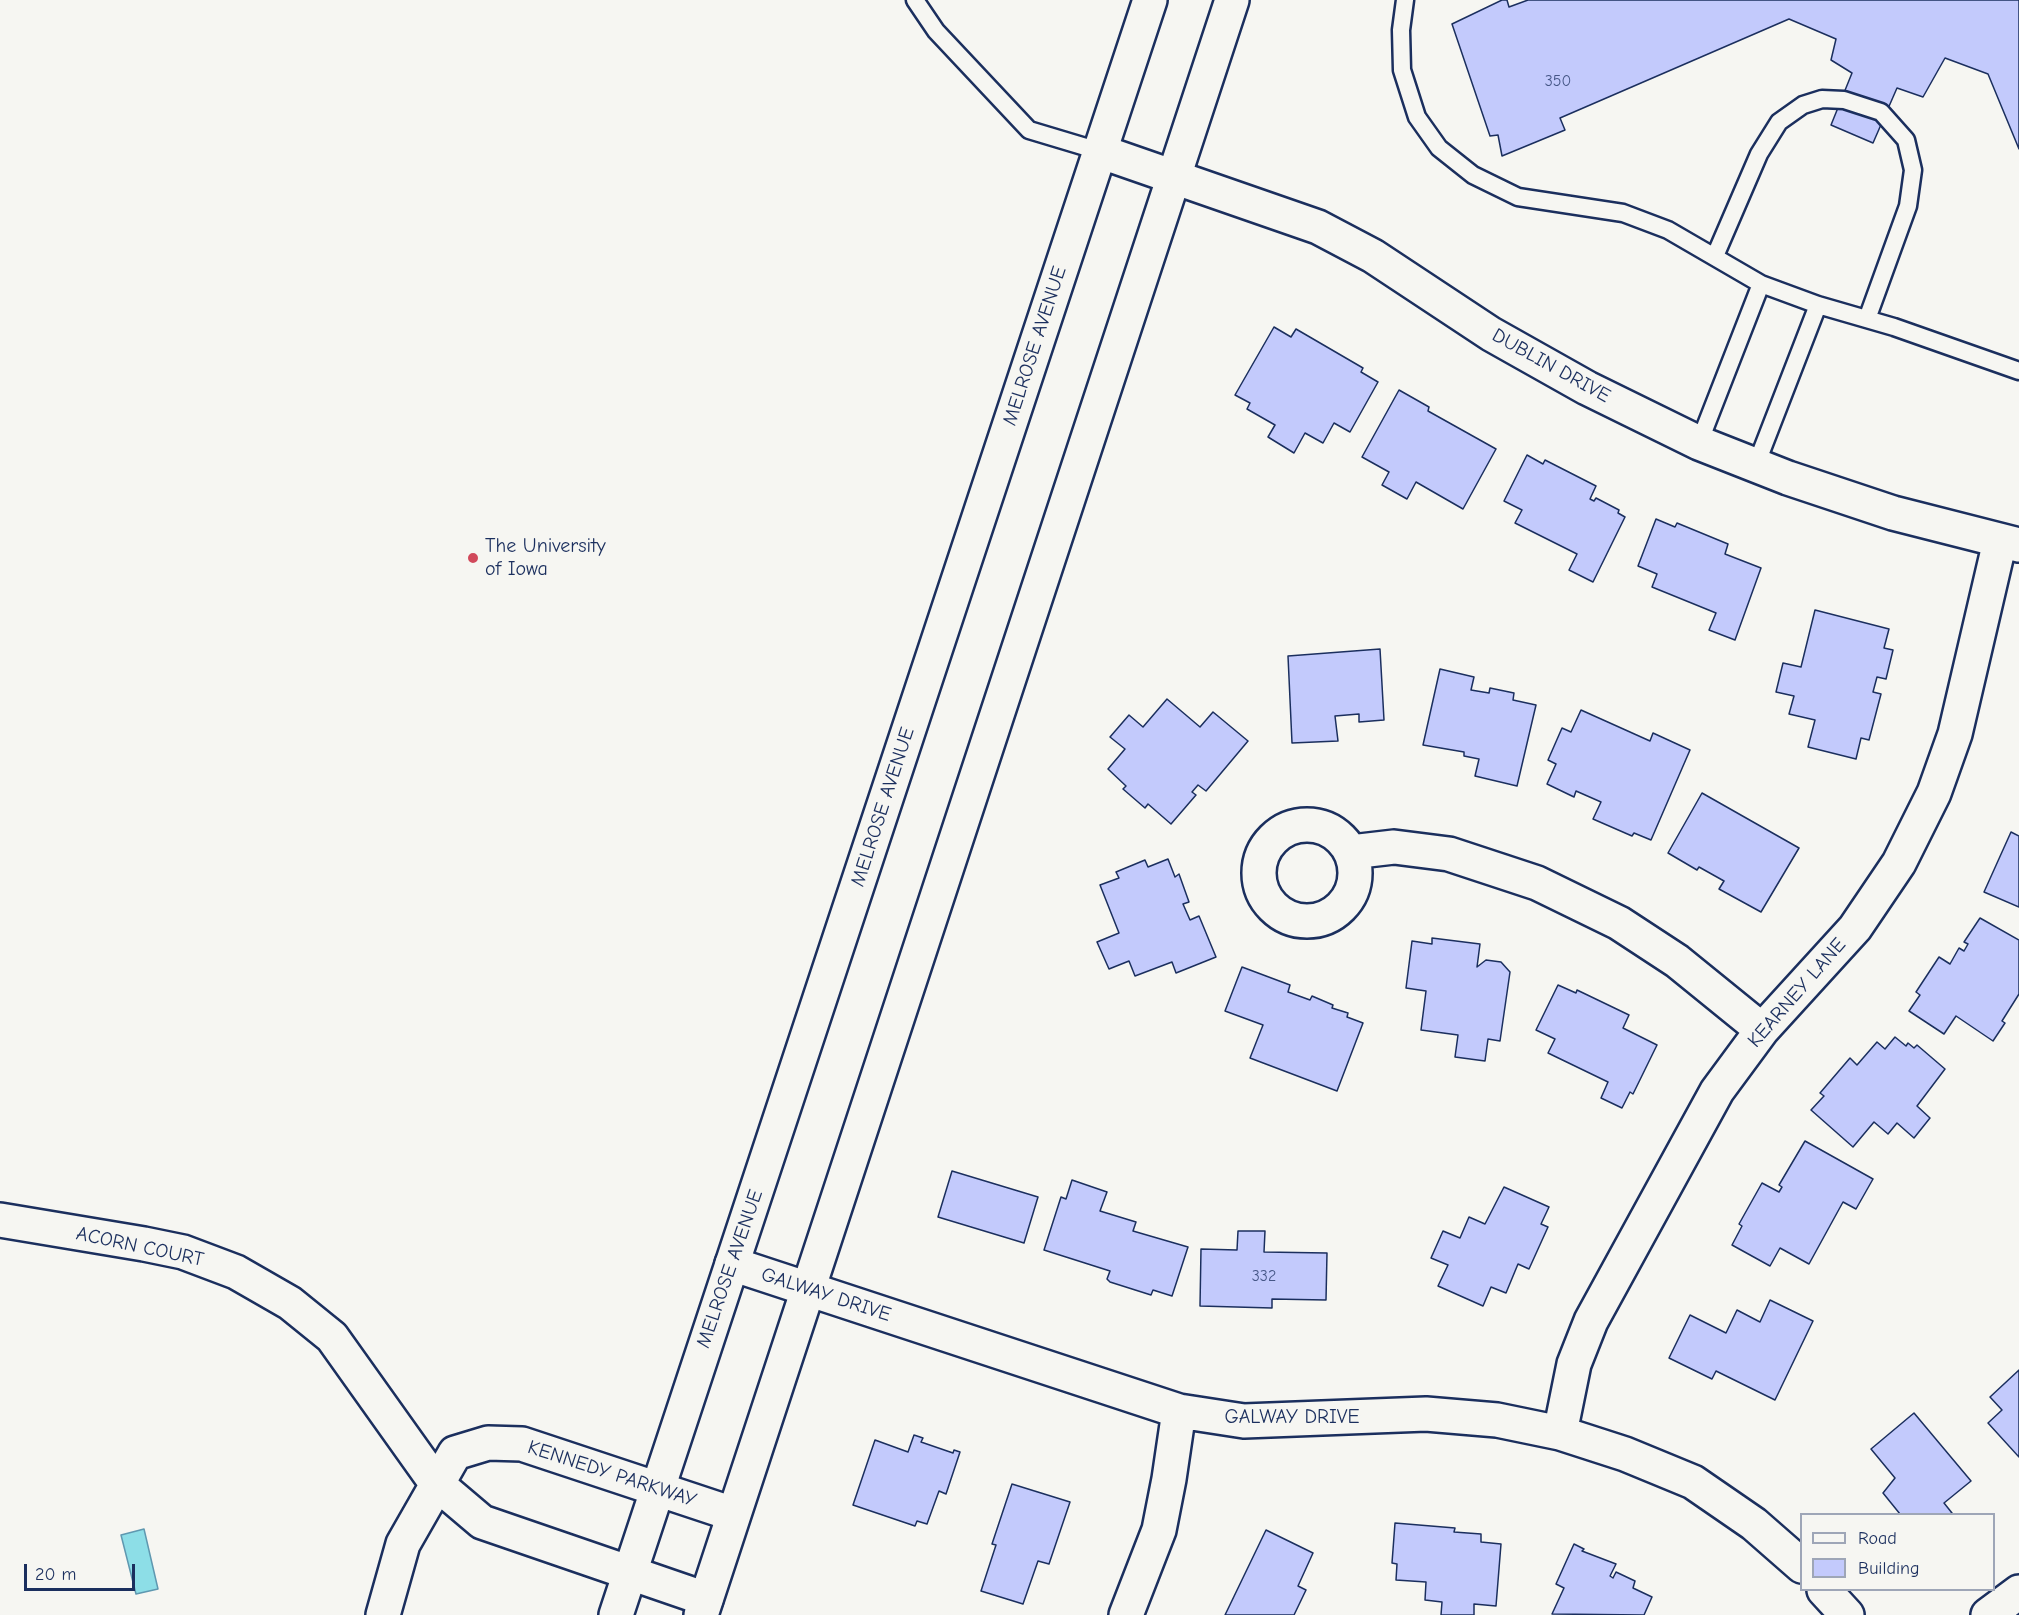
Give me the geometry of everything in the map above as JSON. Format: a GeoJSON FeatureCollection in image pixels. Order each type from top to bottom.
{"type":"FeatureCollection","features":[{"type":"Feature","properties":{"kind":"street","name":"MELROSE AVENUE"},"geometry":{"type":"LineString","coordinates":[[616,1615],[1150,0]]}},
{"type":"Feature","properties":{"kind":"street"},"geometry":{"type":"LineString","coordinates":[[436,1483],[482,1522],[629,1572],[703,1607],[1232,0]]}},
{"type":"Feature","properties":{"kind":"street","name":"DUBLIN DRIVE"},"geometry":{"type":"LineString","coordinates":[[1099,151],[1318,227],[1373,256],[1491,334],[1549,367],[1699,443],[1893,513],[2010,543]]}},
{"type":"Feature","properties":{"kind":"street","name":"KEARNEY LANE"},"geometry":{"type":"LineString","coordinates":[[1560,1433],[1574,1364],[1591,1321],[1717,1091],[1762,1030],[1855,928],[1899,863],[1934,793],[1955,734],[2010,543]]}},
{"type":"Feature","properties":{"kind":"street"},"geometry":{"type":"LineString","coordinates":[[1351,852],[1394,847],[1449,854],[1537,883],[1619,923],[1677,961],[1762,1030]]}},
{"type":"Feature","properties":{"kind":"street","name":"ACORN COURT"},"geometry":{"type":"LineString","coordinates":[[0,1220],[183,1252],[236,1272],[290,1303],[332,1337],[436,1483]]}},
{"type":"Feature","properties":{"kind":"street","name":"GALWAY DRIVE"},"geometry":{"type":"LineString","coordinates":[[732,1264],[1179,1411],[1244,1421],[1426,1414],[1497,1420],[1560,1433],[1624,1454],[1693,1482],[1754,1524],[1800,1564]]}},
{"type":"Feature","properties":{"kind":"street"},"geometry":{"type":"LineString","coordinates":[[1126,1615],[1159,1530],[1179,1411]]}},
{"type":"Feature","properties":{"kind":"street","name":"KENNEDY PARKWAY"},"geometry":{"type":"LineString","coordinates":[[383,1615],[403,1544],[436,1483],[455,1453],[488,1443],[522,1444],[734,1514]]}},
{"type":"Feature","properties":{"kind":"street"},"geometry":{"type":"LineString","coordinates":[[1825,1591],[1847,1615]]}},
{"type":"Feature","properties":{"kind":"street"},"geometry":{"type":"LineString","coordinates":[[1988,1615],[2019,1592]]}},
{"type":"Feature","properties":{"kind":"lane"},"geometry":{"type":"LineString","coordinates":[[915,0],[936,31],[1029,130],[1099,151]]}},
{"type":"Feature","properties":{"kind":"lane"},"geometry":{"type":"LineString","coordinates":[[1405,0],[1401,30],[1402,70],[1417,117],[1439,148],[1473,175],[1518,197],[1623,213],[1668,230],[1761,284],[1818,306],[1867,319],[2019,371]]}},
{"type":"Feature","properties":{"kind":"lane"},"geometry":{"type":"LineString","coordinates":[[1715,256],[1759,154],[1779,123],[1803,105],[1822,99],[1844,99],[1881,112],[1905,140],[1913,170],[1908,206],[1867,319]]}},
{"type":"Feature","properties":{"kind":"lane"},"geometry":{"type":"LineString","coordinates":[[1699,443],[1761,284]]}},
{"type":"Feature","properties":{"kind":"lane"},"geometry":{"type":"LineString","coordinates":[[1756,465],[1818,306]]}},
{"type":"Feature","properties":{"kind":"water"},"geometry":{"type":"Polygon","coordinates":[[[144,1529],[158,1589],[136,1594],[121,1535],[144,1529]]]}},
{"type":"Feature","properties":{"kind":"building"},"geometry":{"type":"Polygon","coordinates":[[[1502,0],[1507,0],[1509,7],[1528,0],[2019,0],[2019,149],[1988,74],[1945,58],[1923,97],[1897,88],[1873,143],[1831,125],[1852,73],[1831,60],[1836,39],[1789,19],[1560,118],[1565,130],[1502,156],[1498,135],[1490,136],[1452,24],[1502,0]]]}},
{"type":"Feature","properties":{"kind":"building"},"geometry":{"type":"Polygon","coordinates":[[[1274,327],[1291,337],[1296,329],[1363,368],[1361,372],[1378,382],[1350,432],[1334,423],[1323,443],[1305,433],[1294,453],[1268,437],[1275,425],[1247,409],[1250,403],[1235,395],[1274,327]]]}},
{"type":"Feature","properties":{"kind":"building"},"geometry":{"type":"Polygon","coordinates":[[[1399,390],[1429,407],[1428,411],[1496,449],[1463,509],[1416,482],[1407,499],[1382,485],[1389,472],[1362,457],[1399,390]]]}},
{"type":"Feature","properties":{"kind":"building"},"geometry":{"type":"Polygon","coordinates":[[[1527,455],[1543,464],[1545,460],[1596,486],[1590,499],[1594,501],[1596,498],[1619,510],[1618,513],[1625,517],[1593,582],[1569,570],[1577,554],[1515,523],[1522,510],[1504,501],[1527,455]]]}},
{"type":"Feature","properties":{"kind":"building"},"geometry":{"type":"Polygon","coordinates":[[[1656,519],[1675,527],[1677,523],[1728,544],[1725,554],[1761,568],[1735,640],[1709,630],[1716,613],[1652,587],[1657,574],[1638,566],[1656,519]]]}},
{"type":"Feature","properties":{"kind":"building"},"geometry":{"type":"Polygon","coordinates":[[[1815,610],[1889,629],[1884,648],[1893,650],[1886,679],[1877,677],[1873,692],[1881,694],[1869,740],[1861,738],[1856,759],[1808,747],[1815,720],[1789,714],[1794,696],[1776,692],[1783,663],[1801,667],[1815,610]]]}},
{"type":"Feature","properties":{"kind":"building"},"geometry":{"type":"Polygon","coordinates":[[[1380,649],[1384,720],[1359,722],[1359,714],[1335,716],[1338,741],[1292,743],[1288,656],[1380,649]]]}},
{"type":"Feature","properties":{"kind":"building"},"geometry":{"type":"Polygon","coordinates":[[[1440,669],[1474,677],[1471,690],[1489,693],[1490,688],[1514,693],[1513,700],[1536,705],[1517,786],[1475,776],[1479,759],[1464,756],[1464,752],[1423,745],[1440,669]]]}},
{"type":"Feature","properties":{"kind":"building"},"geometry":{"type":"Polygon","coordinates":[[[1167,699],[1200,727],[1213,712],[1248,741],[1206,791],[1198,785],[1192,792],[1196,795],[1171,824],[1148,804],[1145,808],[1123,789],[1126,786],[1108,769],[1125,749],[1110,737],[1129,715],[1143,727],[1167,699]]]}},
{"type":"Feature","properties":{"kind":"building"},"geometry":{"type":"Polygon","coordinates":[[[1581,710],[1650,741],[1653,733],[1690,750],[1651,840],[1634,833],[1632,836],[1593,819],[1601,802],[1576,791],[1574,797],[1547,784],[1556,764],[1548,760],[1562,728],[1571,732],[1581,710]]]}},
{"type":"Feature","properties":{"kind":"building"},"geometry":{"type":"Polygon","coordinates":[[[1702,793],[1799,848],[1761,912],[1719,889],[1724,881],[1699,867],[1697,870],[1668,853],[1702,793]]]}},
{"type":"Feature","properties":{"kind":"building"},"geometry":{"type":"Polygon","coordinates":[[[2011,832],[2019,836],[2019,907],[1984,892],[2011,832]]]}},
{"type":"Feature","properties":{"kind":"building"},"geometry":{"type":"Polygon","coordinates":[[[1168,859],[1175,877],[1179,874],[1189,902],[1183,904],[1190,920],[1199,916],[1216,957],[1176,973],[1172,962],[1135,976],[1129,961],[1109,969],[1097,942],[1119,933],[1100,885],[1119,878],[1116,872],[1145,860],[1148,867],[1168,859]]]}},
{"type":"Feature","properties":{"kind":"building"},"geometry":{"type":"Polygon","coordinates":[[[1980,918],[2019,940],[2019,994],[2002,1021],[2005,1023],[1993,1041],[1956,1016],[1944,1034],[1909,1011],[1920,995],[1916,992],[1939,957],[1950,964],[1959,948],[1964,951],[1968,944],[1964,942],[1980,918]]]}},
{"type":"Feature","properties":{"kind":"building"},"geometry":{"type":"Polygon","coordinates":[[[1432,938],[1480,944],[1477,967],[1486,960],[1501,962],[1510,972],[1500,1041],[1488,1039],[1485,1061],[1455,1057],[1458,1035],[1421,1030],[1426,991],[1406,988],[1412,941],[1432,944],[1432,938]]]}},
{"type":"Feature","properties":{"kind":"building"},"geometry":{"type":"Polygon","coordinates":[[[1242,967],[1290,985],[1288,992],[1310,1000],[1312,996],[1333,1005],[1332,1008],[1348,1013],[1347,1017],[1363,1023],[1337,1091],[1250,1058],[1263,1025],[1225,1011],[1242,967]]]}},
{"type":"Feature","properties":{"kind":"building"},"geometry":{"type":"Polygon","coordinates":[[[1558,985],[1576,993],[1577,990],[1629,1015],[1623,1028],[1657,1045],[1633,1094],[1630,1092],[1622,1108],[1601,1098],[1608,1082],[1548,1053],[1555,1039],[1536,1030],[1558,985]]]}},
{"type":"Feature","properties":{"kind":"building"},"geometry":{"type":"Polygon","coordinates":[[[1895,1037],[1906,1046],[1908,1043],[1914,1048],[1917,1045],[1945,1069],[1917,1106],[1930,1118],[1914,1138],[1897,1123],[1888,1134],[1874,1122],[1853,1147],[1811,1110],[1824,1096],[1820,1093],[1850,1058],[1857,1065],[1877,1042],[1885,1049],[1895,1037]]]}},
{"type":"Feature","properties":{"kind":"building"},"geometry":{"type":"Polygon","coordinates":[[[1805,1141],[1873,1179],[1856,1209],[1843,1202],[1809,1264],[1780,1248],[1770,1266],[1732,1245],[1742,1226],[1739,1224],[1762,1183],[1779,1192],[1782,1187],[1779,1185],[1805,1141]]]}},
{"type":"Feature","properties":{"kind":"building"},"geometry":{"type":"Polygon","coordinates":[[[952,1171],[1038,1197],[1024,1243],[938,1217],[952,1171]]]}},
{"type":"Feature","properties":{"kind":"building"},"geometry":{"type":"Polygon","coordinates":[[[1072,1180],[1107,1192],[1100,1211],[1136,1222],[1133,1231],[1188,1247],[1172,1296],[1153,1290],[1151,1295],[1110,1282],[1107,1279],[1110,1271],[1044,1250],[1061,1197],[1066,1199],[1072,1180]]]}},
{"type":"Feature","properties":{"kind":"building"},"geometry":{"type":"Polygon","coordinates":[[[1504,1187],[1549,1207],[1541,1224],[1548,1227],[1529,1269],[1518,1264],[1506,1293],[1491,1287],[1483,1306],[1438,1286],[1448,1265],[1431,1258],[1443,1231],[1460,1238],[1469,1217],[1485,1224],[1504,1187]]]}},
{"type":"Feature","properties":{"kind":"building"},"geometry":{"type":"Polygon","coordinates":[[[1238,1231],[1265,1231],[1264,1252],[1327,1253],[1326,1300],[1272,1299],[1272,1308],[1200,1306],[1201,1249],[1237,1250],[1238,1231]]]}},
{"type":"Feature","properties":{"kind":"building"},"geometry":{"type":"Polygon","coordinates":[[[1770,1300],[1813,1321],[1775,1400],[1716,1371],[1712,1379],[1669,1358],[1690,1315],[1726,1333],[1737,1310],[1760,1322],[1770,1300]]]}},
{"type":"Feature","properties":{"kind":"building"},"geometry":{"type":"Polygon","coordinates":[[[2019,1370],[2019,1457],[1988,1423],[2002,1410],[1990,1397],[2019,1370]]]}},
{"type":"Feature","properties":{"kind":"building"},"geometry":{"type":"Polygon","coordinates":[[[1914,1413],[1971,1481],[1944,1503],[1952,1513],[1899,1513],[1883,1493],[1895,1478],[1871,1449],[1914,1413]]]}},
{"type":"Feature","properties":{"kind":"building"},"geometry":{"type":"Polygon","coordinates":[[[914,1435],[923,1438],[921,1442],[953,1453],[954,1450],[960,1452],[946,1494],[939,1491],[927,1524],[917,1521],[915,1526],[853,1505],[875,1440],[908,1452],[914,1435]]]}},
{"type":"Feature","properties":{"kind":"building"},"geometry":{"type":"Polygon","coordinates":[[[1012,1484],[1070,1502],[1049,1564],[1038,1561],[1023,1604],[981,1591],[996,1545],[992,1544],[1012,1484]]]}},
{"type":"Feature","properties":{"kind":"building"},"geometry":{"type":"Polygon","coordinates":[[[1395,1523],[1455,1528],[1454,1532],[1481,1534],[1481,1542],[1501,1544],[1496,1606],[1474,1604],[1474,1615],[1441,1615],[1442,1602],[1425,1600],[1426,1582],[1396,1580],[1397,1564],[1392,1563],[1395,1523]]]}},
{"type":"Feature","properties":{"kind":"building"},"geometry":{"type":"Polygon","coordinates":[[[1266,1530],[1313,1553],[1298,1586],[1306,1590],[1294,1615],[1225,1615],[1266,1530]]]}},
{"type":"Feature","properties":{"kind":"building"},"geometry":{"type":"Polygon","coordinates":[[[1574,1544],[1584,1549],[1582,1551],[1616,1564],[1610,1576],[1613,1578],[1616,1572],[1635,1581],[1633,1588],[1652,1597],[1644,1615],[1552,1614],[1564,1588],[1556,1584],[1574,1544]]]}},
{"type":"Feature","properties":{"kind":"place","name":"The University of Iowa"},"geometry":{"type":"Point","coordinates":[473,558]}}]}
